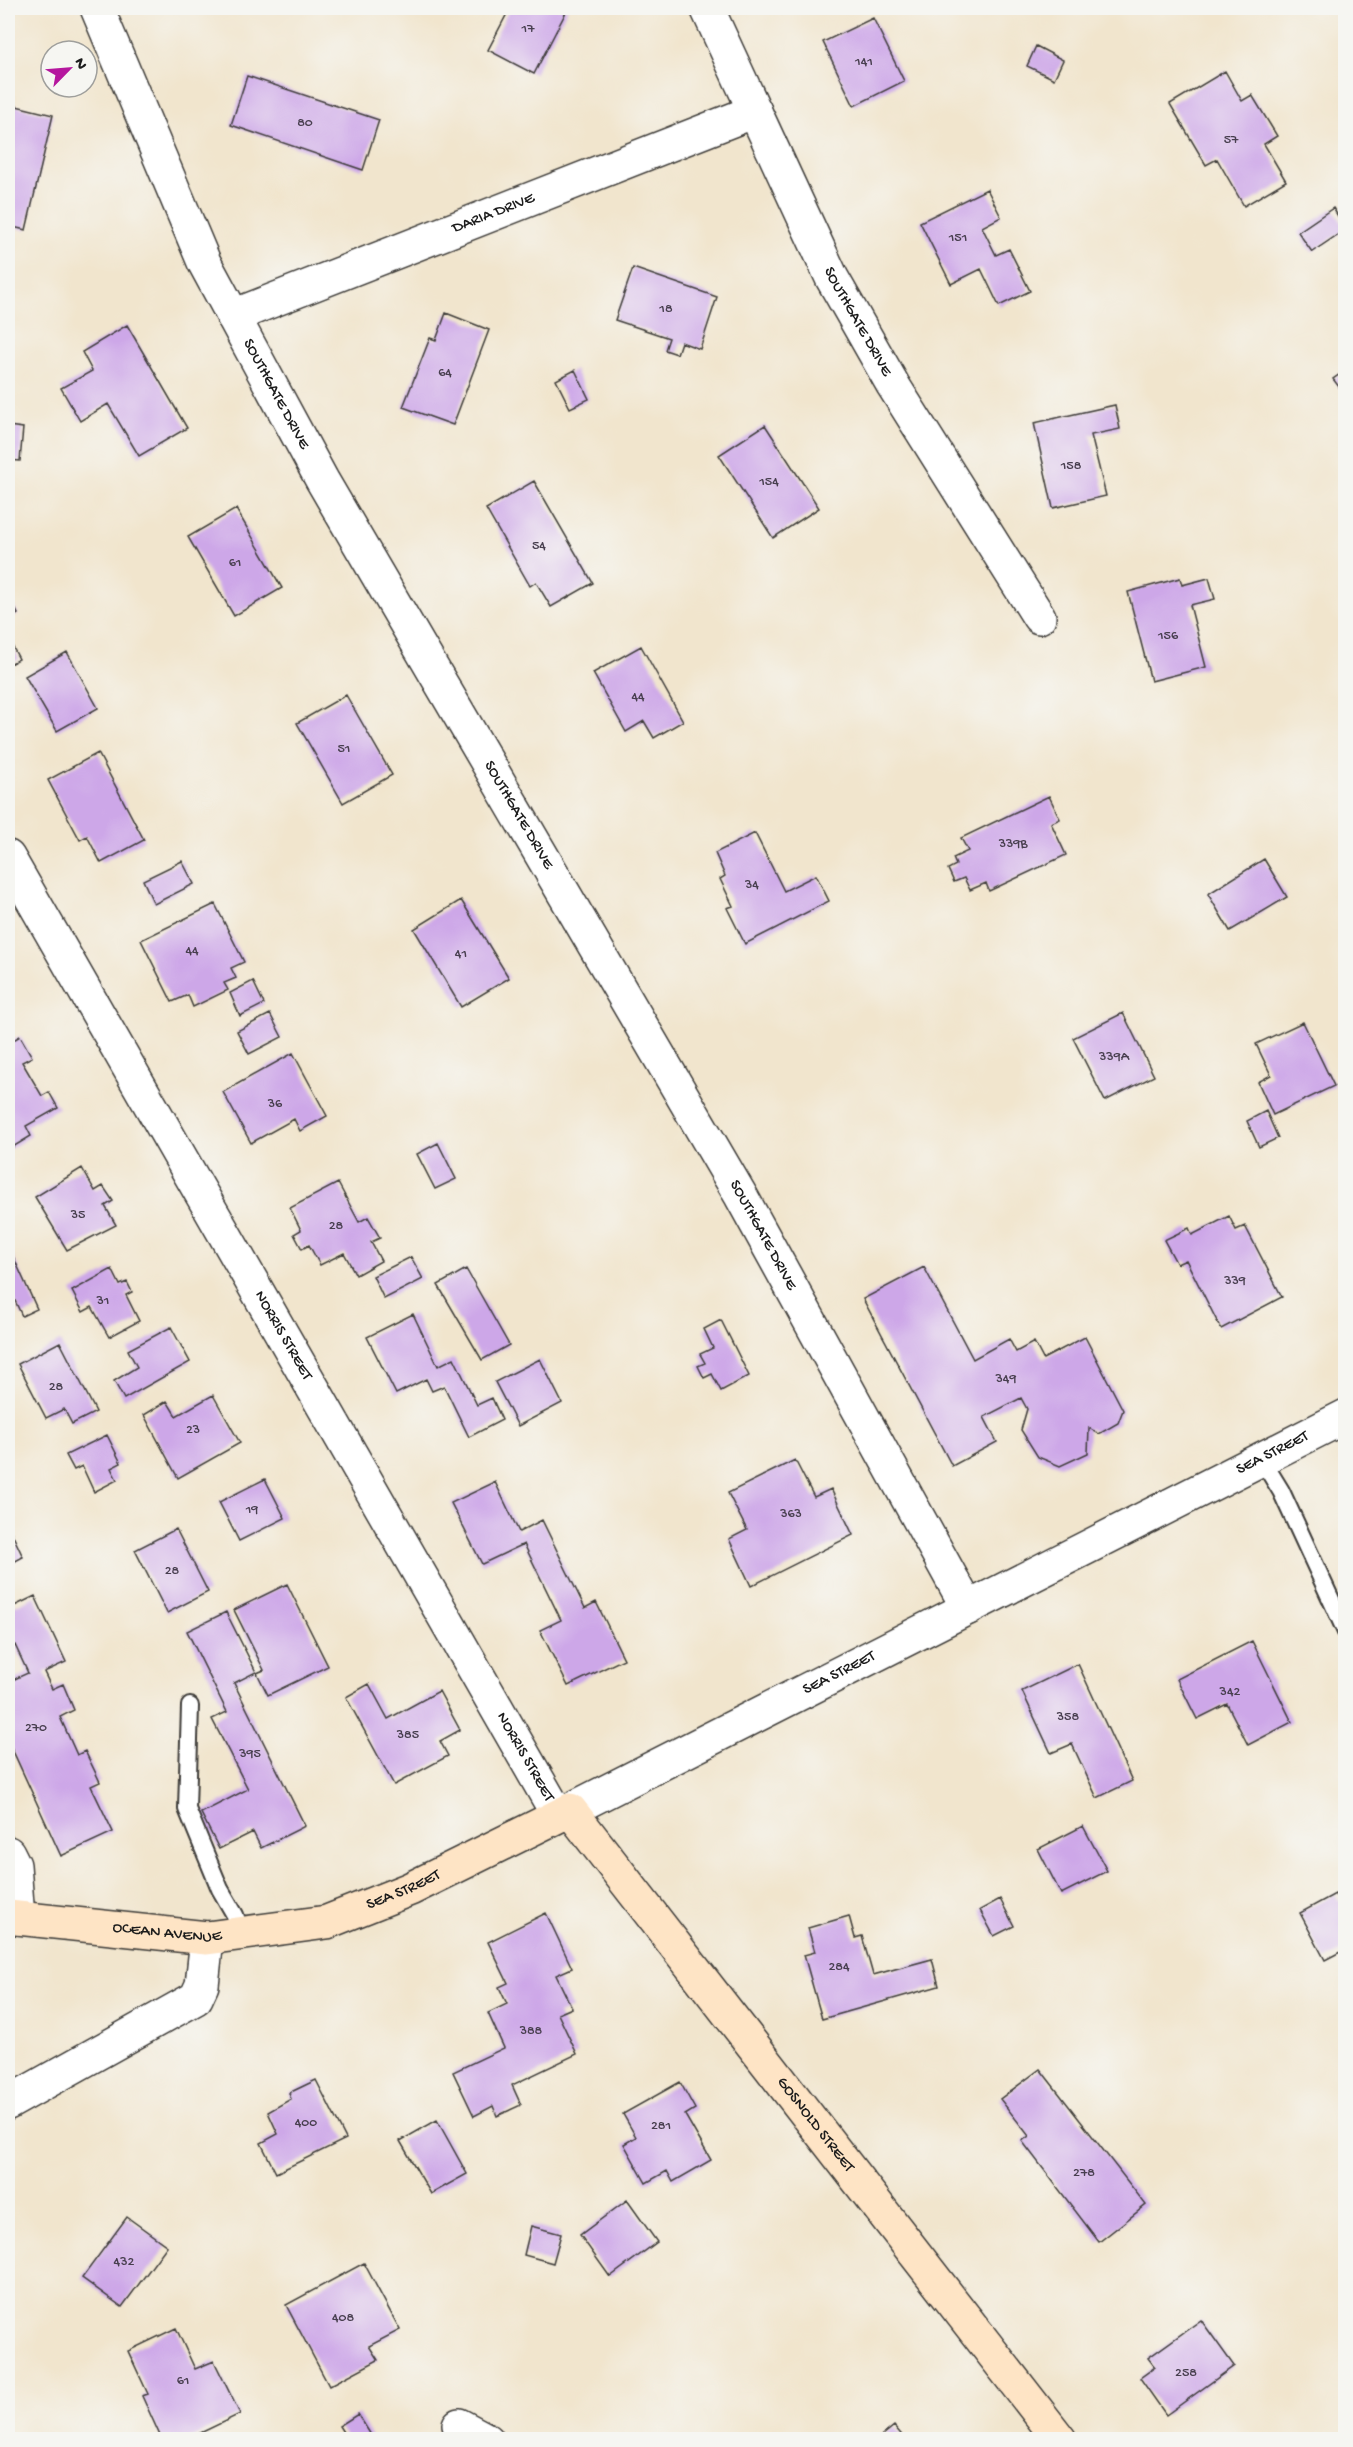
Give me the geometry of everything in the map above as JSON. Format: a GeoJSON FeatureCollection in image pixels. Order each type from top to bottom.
{"type":"FeatureCollection","features":[{"type":"Feature","properties":{"kind":"main road","name":"SEA STREET"},"geometry":{"type":"LineString","coordinates":[[327,1922],[410,1889],[564,1813]]}},
{"type":"Feature","properties":{"kind":"main road","name":"GOSNOLD STREET"},"geometry":{"type":"LineString","coordinates":[[564,1813],[1060,2439]]}},
{"type":"Feature","properties":{"kind":"main road","name":"OCEAN AVENUE"},"geometry":{"type":"LineString","coordinates":[[13,1918],[207,1938],[327,1922]]}},
{"type":"Feature","properties":{"kind":"street","name":"SOUTHGATE DRIVE"},"geometry":{"type":"LineString","coordinates":[[97,8],[204,262],[327,490],[741,1196],[968,1608]]}},
{"type":"Feature","properties":{"kind":"street","name":"SOUTHGATE DRIVE"},"geometry":{"type":"LineString","coordinates":[[707,8],[832,278],[893,385],[1039,617]]}},
{"type":"Feature","properties":{"kind":"street","name":"DARIA DRIVE"},"geometry":{"type":"LineString","coordinates":[[233,316],[755,111]]}},
{"type":"Feature","properties":{"kind":"street","name":"NORRIS STREET"},"geometry":{"type":"LineString","coordinates":[[8,857],[564,1813]]}},
{"type":"Feature","properties":{"kind":"street","name":"SEA STREET"},"geometry":{"type":"LineString","coordinates":[[564,1813],[1346,1416]]}},
{"type":"Feature","properties":{"kind":"street"},"geometry":{"type":"LineString","coordinates":[[8,1853],[14,1865],[13,1918]]}},
{"type":"Feature","properties":{"kind":"street"},"geometry":{"type":"LineString","coordinates":[[8,2103],[196,1998],[202,1985],[207,1938]]}},
{"type":"Feature","properties":{"kind":"lane"},"geometry":{"type":"LineString","coordinates":[[1262,1460],[1281,1491],[1346,1632]]}},
{"type":"Feature","properties":{"kind":"lane"},"geometry":{"type":"LineString","coordinates":[[190,1707],[187,1809],[220,1889],[236,1915],[242,1935]]}},
{"type":"Feature","properties":{"kind":"building"},"geometry":{"type":"Polygon","coordinates":[[[510,8],[568,8],[534,74],[488,50],[510,8]]]}},
{"type":"Feature","properties":{"kind":"building"},"geometry":{"type":"Polygon","coordinates":[[[873,18],[904,81],[854,106],[823,42],[873,18]]]}},
{"type":"Feature","properties":{"kind":"building"},"geometry":{"type":"Polygon","coordinates":[[[1036,46],[1063,60],[1054,79],[1027,66],[1036,46]]]}},
{"type":"Feature","properties":{"kind":"building"},"geometry":{"type":"Polygon","coordinates":[[[1225,71],[1242,101],[1252,95],[1277,136],[1264,144],[1286,181],[1244,206],[1217,159],[1206,165],[1170,104],[1225,71]]]}},
{"type":"Feature","properties":{"kind":"building"},"geometry":{"type":"Polygon","coordinates":[[[247,76],[379,120],[363,170],[231,125],[247,76]]]}},
{"type":"Feature","properties":{"kind":"building"},"geometry":{"type":"Polygon","coordinates":[[[8,104],[53,115],[26,230],[8,226],[8,104]]]}},
{"type":"Feature","properties":{"kind":"building"},"geometry":{"type":"Polygon","coordinates":[[[987,189],[1001,217],[982,227],[996,255],[1009,249],[1030,291],[999,306],[981,269],[951,284],[920,222],[987,189]]]}},
{"type":"Feature","properties":{"kind":"building"},"geometry":{"type":"Polygon","coordinates":[[[1333,208],[1346,229],[1312,252],[1298,232],[1333,208]]]}},
{"type":"Feature","properties":{"kind":"building"},"geometry":{"type":"Polygon","coordinates":[[[633,268],[717,297],[700,349],[681,342],[677,354],[665,350],[669,338],[615,320],[633,268]]]}},
{"type":"Feature","properties":{"kind":"building"},"geometry":{"type":"Polygon","coordinates":[[[446,313],[489,330],[453,425],[403,407],[430,338],[436,340],[446,313]]]}},
{"type":"Feature","properties":{"kind":"building"},"geometry":{"type":"Polygon","coordinates":[[[127,325],[187,428],[139,456],[108,404],[80,421],[61,388],[92,371],[82,352],[127,325]]]}},
{"type":"Feature","properties":{"kind":"building"},"geometry":{"type":"Polygon","coordinates":[[[575,370],[589,399],[570,408],[556,380],[575,370]]]}},
{"type":"Feature","properties":{"kind":"building"},"geometry":{"type":"Polygon","coordinates":[[[1346,370],[1346,396],[1333,379],[1346,370]]]}},
{"type":"Feature","properties":{"kind":"building"},"geometry":{"type":"Polygon","coordinates":[[[1115,405],[1120,429],[1091,435],[1106,496],[1053,508],[1034,423],[1115,405]]]}},
{"type":"Feature","properties":{"kind":"building"},"geometry":{"type":"Polygon","coordinates":[[[765,425],[819,508],[773,538],[719,455],[765,425]]]}},
{"type":"Feature","properties":{"kind":"building"},"geometry":{"type":"Polygon","coordinates":[[[8,426],[23,428],[20,461],[8,460],[8,426]]]}},
{"type":"Feature","properties":{"kind":"building"},"geometry":{"type":"Polygon","coordinates":[[[534,481],[593,583],[551,607],[536,582],[530,586],[486,509],[534,481]]]}},
{"type":"Feature","properties":{"kind":"building"},"geometry":{"type":"Polygon","coordinates":[[[236,509],[282,588],[234,616],[188,537],[236,509]]]}},
{"type":"Feature","properties":{"kind":"building"},"geometry":{"type":"Polygon","coordinates":[[[1180,578],[1182,585],[1209,578],[1215,599],[1190,605],[1206,667],[1151,681],[1128,592],[1180,578]]]}},
{"type":"Feature","properties":{"kind":"building"},"geometry":{"type":"Polygon","coordinates":[[[8,595],[18,614],[8,620],[8,595]]]}},
{"type":"Feature","properties":{"kind":"building"},"geometry":{"type":"Polygon","coordinates":[[[8,638],[19,659],[8,665],[8,638]]]}},
{"type":"Feature","properties":{"kind":"building"},"geometry":{"type":"Polygon","coordinates":[[[641,646],[683,721],[654,738],[644,721],[626,732],[593,673],[641,646]]]}},
{"type":"Feature","properties":{"kind":"building"},"geometry":{"type":"Polygon","coordinates":[[[67,652],[98,708],[57,731],[25,676],[67,652]]]}},
{"type":"Feature","properties":{"kind":"building"},"geometry":{"type":"Polygon","coordinates":[[[346,695],[392,775],[343,803],[297,723],[346,695]]]}},
{"type":"Feature","properties":{"kind":"building"},"geometry":{"type":"Polygon","coordinates":[[[98,753],[144,840],[101,863],[87,836],[80,840],[48,780],[98,753]]]}},
{"type":"Feature","properties":{"kind":"building"},"geometry":{"type":"Polygon","coordinates":[[[1049,796],[1060,819],[1051,823],[1066,855],[989,891],[986,883],[970,890],[964,878],[954,882],[948,869],[956,865],[953,858],[968,851],[961,838],[1049,796]]]}},
{"type":"Feature","properties":{"kind":"building"},"geometry":{"type":"Polygon","coordinates":[[[755,833],[784,891],[816,875],[829,901],[745,944],[727,908],[733,906],[720,879],[725,876],[715,853],[755,833]]]}},
{"type":"Feature","properties":{"kind":"building"},"geometry":{"type":"Polygon","coordinates":[[[1264,859],[1287,897],[1230,931],[1208,894],[1264,859]]]}},
{"type":"Feature","properties":{"kind":"building"},"geometry":{"type":"Polygon","coordinates":[[[182,861],[194,884],[154,904],[143,880],[182,861]]]}},
{"type":"Feature","properties":{"kind":"building"},"geometry":{"type":"Polygon","coordinates":[[[461,900],[509,978],[461,1007],[414,929],[461,900]]]}},
{"type":"Feature","properties":{"kind":"building"},"geometry":{"type":"Polygon","coordinates":[[[215,904],[244,962],[231,968],[236,978],[224,983],[228,990],[193,1007],[188,995],[172,1002],[141,940],[215,904]]]}},
{"type":"Feature","properties":{"kind":"building"},"geometry":{"type":"Polygon","coordinates":[[[253,981],[264,1004],[240,1016],[230,993],[253,981]]]}},
{"type":"Feature","properties":{"kind":"building"},"geometry":{"type":"Polygon","coordinates":[[[1123,1013],[1154,1076],[1105,1101],[1073,1038],[1123,1013]]]}},
{"type":"Feature","properties":{"kind":"building"},"geometry":{"type":"Polygon","coordinates":[[[270,1014],[282,1037],[249,1054],[237,1031],[270,1014]]]}},
{"type":"Feature","properties":{"kind":"building"},"geometry":{"type":"Polygon","coordinates":[[[1303,1022],[1334,1086],[1273,1115],[1258,1082],[1271,1075],[1256,1044],[1303,1022]]]}},
{"type":"Feature","properties":{"kind":"building"},"geometry":{"type":"Polygon","coordinates":[[[8,1035],[12,1041],[20,1036],[32,1057],[22,1062],[42,1096],[49,1092],[58,1108],[26,1126],[31,1136],[8,1150],[8,1035]]]}},
{"type":"Feature","properties":{"kind":"building"},"geometry":{"type":"Polygon","coordinates":[[[293,1053],[327,1116],[300,1131],[294,1119],[251,1143],[223,1092],[293,1053]]]}},
{"type":"Feature","properties":{"kind":"building"},"geometry":{"type":"Polygon","coordinates":[[[1266,1111],[1278,1138],[1259,1147],[1247,1121],[1266,1111]]]}},
{"type":"Feature","properties":{"kind":"building"},"geometry":{"type":"Polygon","coordinates":[[[438,1143],[456,1179],[435,1189],[417,1154],[438,1143]]]}},
{"type":"Feature","properties":{"kind":"building"},"geometry":{"type":"Polygon","coordinates":[[[82,1168],[95,1191],[103,1186],[113,1201],[105,1206],[116,1225],[67,1250],[35,1197],[82,1168]]]}},
{"type":"Feature","properties":{"kind":"building"},"geometry":{"type":"Polygon","coordinates":[[[338,1183],[359,1222],[368,1217],[380,1238],[371,1242],[381,1261],[356,1275],[344,1253],[320,1265],[309,1245],[302,1249],[294,1234],[301,1230],[290,1208],[338,1183]]]}},
{"type":"Feature","properties":{"kind":"building"},"geometry":{"type":"Polygon","coordinates":[[[1229,1216],[1236,1230],[1245,1226],[1282,1297],[1221,1329],[1186,1260],[1177,1264],[1164,1240],[1189,1228],[1192,1235],[1229,1216]]]}},
{"type":"Feature","properties":{"kind":"building"},"geometry":{"type":"Polygon","coordinates":[[[8,1245],[37,1309],[22,1316],[11,1292],[8,1294],[8,1245]]]}},
{"type":"Feature","properties":{"kind":"building"},"geometry":{"type":"Polygon","coordinates":[[[411,1257],[423,1279],[384,1299],[373,1276],[411,1257]]]}},
{"type":"Feature","properties":{"kind":"building"},"geometry":{"type":"Polygon","coordinates":[[[924,1267],[973,1359],[1009,1339],[1016,1352],[1034,1342],[1043,1359],[1085,1337],[1123,1410],[1118,1423],[1099,1434],[1089,1428],[1088,1453],[1060,1466],[1038,1457],[1021,1430],[1027,1409],[1021,1398],[984,1417],[997,1442],[952,1466],[863,1299],[924,1267]]]}},
{"type":"Feature","properties":{"kind":"building"},"geometry":{"type":"Polygon","coordinates":[[[112,1269],[120,1285],[127,1282],[132,1292],[126,1295],[139,1321],[109,1337],[92,1307],[83,1312],[72,1291],[112,1269]]]}},
{"type":"Feature","properties":{"kind":"building"},"geometry":{"type":"Polygon","coordinates":[[[466,1269],[509,1345],[482,1360],[438,1285],[466,1269]]]}},
{"type":"Feature","properties":{"kind":"building"},"geometry":{"type":"Polygon","coordinates":[[[413,1314],[438,1366],[454,1358],[477,1405],[492,1398],[502,1420],[469,1437],[444,1386],[432,1391],[426,1379],[396,1394],[367,1337],[413,1314]]]}},
{"type":"Feature","properties":{"kind":"building"},"geometry":{"type":"Polygon","coordinates":[[[721,1320],[749,1376],[721,1391],[712,1374],[704,1378],[698,1366],[705,1363],[700,1354],[713,1348],[704,1329],[721,1320]]]}},
{"type":"Feature","properties":{"kind":"building"},"geometry":{"type":"Polygon","coordinates":[[[171,1327],[190,1362],[124,1399],[114,1381],[137,1367],[128,1350],[171,1327]]]}},
{"type":"Feature","properties":{"kind":"building"},"geometry":{"type":"Polygon","coordinates":[[[60,1342],[96,1412],[72,1424],[64,1409],[46,1418],[18,1364],[60,1342]]]}},
{"type":"Feature","properties":{"kind":"building"},"geometry":{"type":"Polygon","coordinates":[[[540,1359],[562,1403],[518,1426],[495,1382],[540,1359]]]}},
{"type":"Feature","properties":{"kind":"building"},"geometry":{"type":"Polygon","coordinates":[[[213,1395],[240,1443],[178,1478],[144,1415],[167,1401],[176,1416],[213,1395]]]}},
{"type":"Feature","properties":{"kind":"building"},"geometry":{"type":"Polygon","coordinates":[[[107,1435],[121,1463],[111,1468],[117,1480],[94,1492],[82,1466],[74,1470],[66,1455],[107,1435]]]}},
{"type":"Feature","properties":{"kind":"building"},"geometry":{"type":"Polygon","coordinates":[[[795,1460],[814,1497],[831,1489],[853,1535],[751,1586],[729,1539],[747,1530],[728,1493],[795,1460]]]}},
{"type":"Feature","properties":{"kind":"building"},"geometry":{"type":"Polygon","coordinates":[[[265,1479],[285,1518],[239,1541],[219,1502],[265,1479]]]}},
{"type":"Feature","properties":{"kind":"building"},"geometry":{"type":"Polygon","coordinates":[[[495,1482],[519,1532],[542,1520],[585,1608],[596,1602],[624,1659],[568,1686],[540,1630],[561,1620],[524,1544],[482,1564],[451,1503],[495,1482]]]}},
{"type":"Feature","properties":{"kind":"building"},"geometry":{"type":"Polygon","coordinates":[[[8,1525],[23,1557],[8,1565],[8,1525]]]}},
{"type":"Feature","properties":{"kind":"building"},"geometry":{"type":"Polygon","coordinates":[[[176,1529],[208,1592],[167,1613],[135,1550],[176,1529]]]}},
{"type":"Feature","properties":{"kind":"building"},"geometry":{"type":"Polygon","coordinates":[[[287,1584],[328,1666],[268,1695],[257,1673],[264,1670],[234,1610],[287,1584]]]}},
{"type":"Feature","properties":{"kind":"building"},"geometry":{"type":"Polygon","coordinates":[[[35,1596],[66,1662],[44,1672],[52,1689],[63,1684],[74,1710],[60,1717],[77,1755],[85,1751],[100,1782],[91,1786],[113,1832],[61,1856],[8,1740],[8,1682],[28,1673],[15,1645],[8,1649],[8,1609],[35,1596]]]}},
{"type":"Feature","properties":{"kind":"building"},"geometry":{"type":"Polygon","coordinates":[[[226,1612],[256,1672],[234,1683],[305,1826],[261,1848],[253,1832],[219,1849],[201,1813],[248,1789],[212,1719],[227,1712],[187,1631],[226,1612]]]}},
{"type":"Feature","properties":{"kind":"building"},"geometry":{"type":"Polygon","coordinates":[[[1252,1641],[1292,1722],[1248,1745],[1227,1704],[1197,1719],[1177,1679],[1252,1641]]]}},
{"type":"Feature","properties":{"kind":"building"},"geometry":{"type":"Polygon","coordinates":[[[1078,1664],[1132,1781],[1097,1798],[1072,1744],[1051,1753],[1022,1691],[1078,1664]]]}},
{"type":"Feature","properties":{"kind":"building"},"geometry":{"type":"Polygon","coordinates":[[[369,1684],[388,1719],[439,1691],[460,1730],[440,1741],[448,1756],[394,1785],[346,1697],[369,1684]]]}},
{"type":"Feature","properties":{"kind":"building"},"geometry":{"type":"Polygon","coordinates":[[[1083,1826],[1107,1871],[1061,1894],[1038,1849],[1083,1826]]]}},
{"type":"Feature","properties":{"kind":"building"},"geometry":{"type":"Polygon","coordinates":[[[1335,1894],[1339,1901],[1346,1897],[1346,1949],[1325,1960],[1300,1913],[1335,1894]]]}},
{"type":"Feature","properties":{"kind":"building"},"geometry":{"type":"Polygon","coordinates":[[[1000,1899],[1014,1926],[994,1936],[980,1910],[1000,1899]]]}},
{"type":"Feature","properties":{"kind":"building"},"geometry":{"type":"Polygon","coordinates":[[[546,1913],[572,1968],[556,1975],[572,2008],[558,2014],[577,2054],[512,2085],[521,2105],[497,2116],[493,2106],[474,2116],[453,2072],[504,2048],[488,2013],[507,2004],[499,1987],[508,1983],[488,1942],[546,1913]]]}},
{"type":"Feature","properties":{"kind":"building"},"geometry":{"type":"Polygon","coordinates":[[[849,1916],[855,1938],[862,1936],[873,1975],[932,1959],[939,1986],[822,2019],[804,1955],[815,1952],[808,1928],[849,1916]]]}},
{"type":"Feature","properties":{"kind":"building"},"geometry":{"type":"Polygon","coordinates":[[[1040,2069],[1146,2205],[1099,2242],[1022,2141],[1029,2136],[1000,2099],[1040,2069]]]}},
{"type":"Feature","properties":{"kind":"building"},"geometry":{"type":"Polygon","coordinates":[[[316,2080],[346,2139],[276,2173],[261,2143],[278,2134],[268,2112],[291,2099],[289,2093],[316,2080]]]}},
{"type":"Feature","properties":{"kind":"building"},"geometry":{"type":"Polygon","coordinates":[[[680,2082],[695,2109],[685,2115],[711,2160],[673,2182],[667,2171],[646,2183],[624,2144],[636,2137],[623,2114],[680,2082]]]}},
{"type":"Feature","properties":{"kind":"building"},"geometry":{"type":"Polygon","coordinates":[[[437,2120],[467,2174],[431,2194],[400,2141],[437,2120]]]}},
{"type":"Feature","properties":{"kind":"building"},"geometry":{"type":"Polygon","coordinates":[[[627,2200],[657,2242],[610,2277],[580,2235],[627,2200]]]}},
{"type":"Feature","properties":{"kind":"building"},"geometry":{"type":"Polygon","coordinates":[[[127,2217],[167,2246],[122,2307],[82,2278],[127,2217]]]}},
{"type":"Feature","properties":{"kind":"building"},"geometry":{"type":"Polygon","coordinates":[[[531,2226],[561,2234],[553,2263],[524,2255],[531,2226]]]}},
{"type":"Feature","properties":{"kind":"building"},"geometry":{"type":"Polygon","coordinates":[[[364,2263],[400,2330],[369,2346],[378,2360],[329,2386],[286,2305],[364,2263]]]}},
{"type":"Feature","properties":{"kind":"building"},"geometry":{"type":"Polygon","coordinates":[[[1201,2320],[1234,2366],[1166,2415],[1140,2378],[1155,2367],[1148,2358],[1201,2320]]]}},
{"type":"Feature","properties":{"kind":"building"},"geometry":{"type":"Polygon","coordinates":[[[176,2328],[195,2369],[214,2361],[240,2414],[186,2440],[162,2440],[142,2396],[148,2394],[128,2351],[176,2328]]]}},
{"type":"Feature","properties":{"kind":"building"},"geometry":{"type":"Polygon","coordinates":[[[358,2414],[374,2440],[348,2440],[339,2426],[358,2414]]]}},
{"type":"Feature","properties":{"kind":"building"},"geometry":{"type":"Polygon","coordinates":[[[894,2426],[906,2440],[877,2440],[894,2426]]]}}]}
